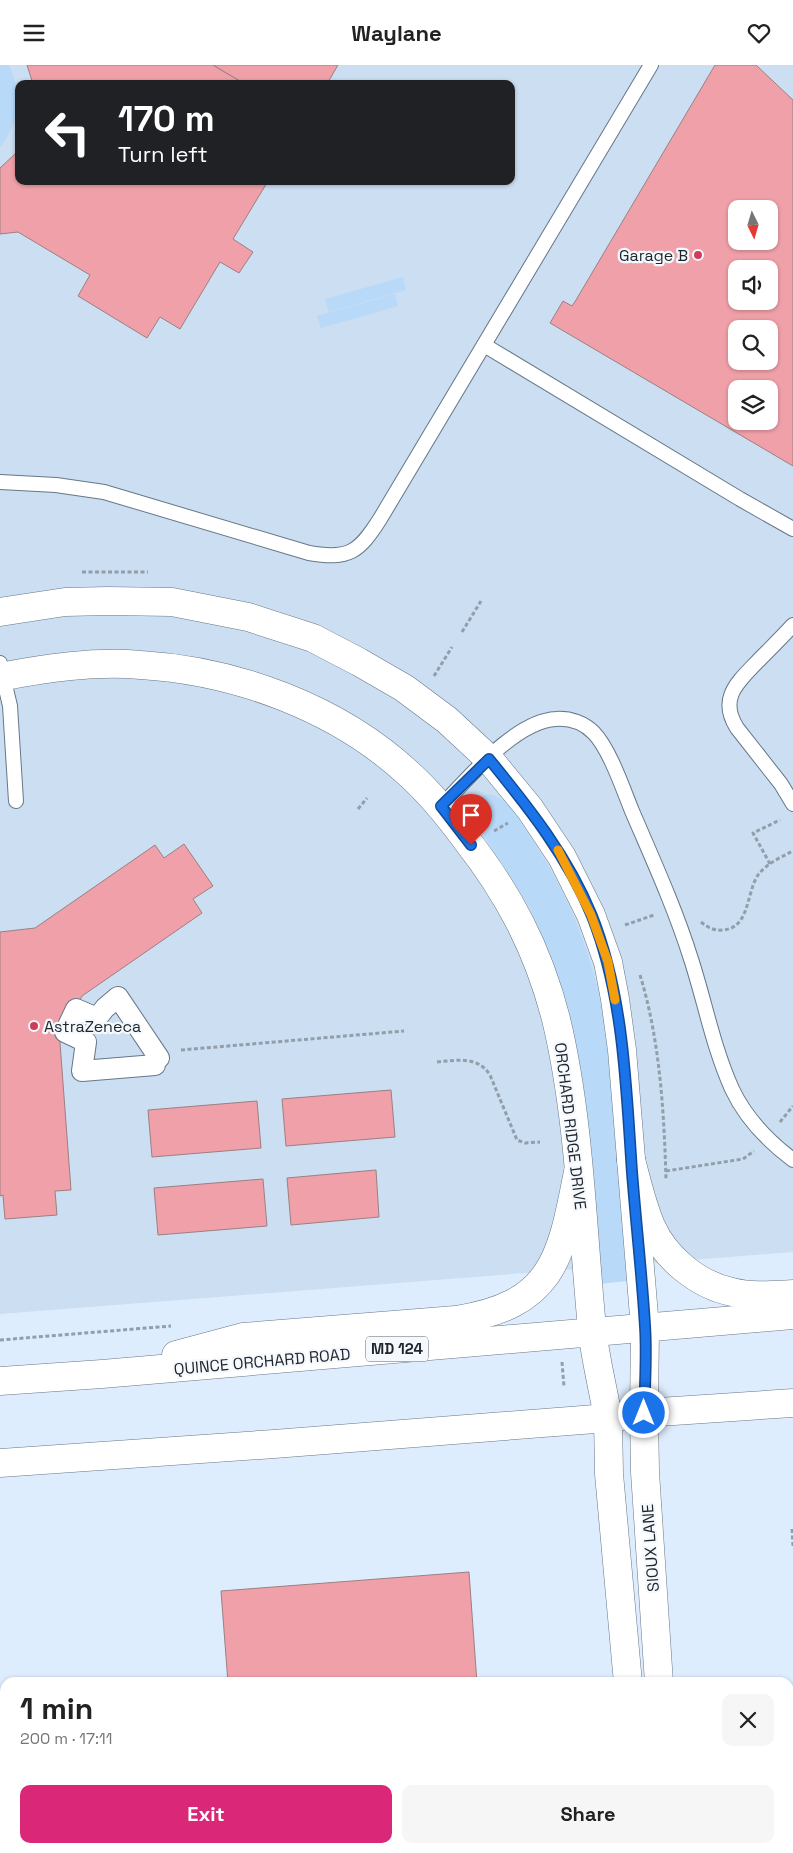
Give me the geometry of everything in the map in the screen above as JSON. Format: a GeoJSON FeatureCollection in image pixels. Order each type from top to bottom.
{"type":"FeatureCollection","features":[{"type":"Feature","properties":{"kind":"street"},"geometry":{"type":"LineString","coordinates":[[0,612],[65,602],[172,602],[248,617],[313,638],[404,688],[447,719],[489,759],[530,809],[562,857],[591,915],[608,962],[615,999],[622,1050],[645,1328],[644,1413]]}},
{"type":"Feature","properties":{"kind":"street","name":"ORCHARD RIDGE DRIVE"},"geometry":{"type":"LineString","coordinates":[[1,672],[35,671],[92,665],[140,665],[188,670],[267,690],[323,714],[368,741],[409,773],[441,806],[484,861],[507,896],[528,938],[555,1017],[564,1054],[573,1114],[593,1332],[608,1418]]}},
{"type":"Feature","properties":{"kind":"street"},"geometry":{"type":"LineString","coordinates":[[118,997],[156,1052],[160,1058],[155,1061],[155,1065],[82,1071],[86,1041],[65,1032],[76,1009],[97,1018],[118,997]]}},
{"type":"Feature","properties":{"kind":"street"},"geometry":{"type":"LineString","coordinates":[[631,1160],[652,1227],[662,1245],[690,1273],[711,1286],[732,1293],[756,1295],[793,1293]]}},
{"type":"Feature","properties":{"kind":"street"},"geometry":{"type":"LineString","coordinates":[[102,1375],[243,1337],[456,1320],[482,1316],[504,1308],[523,1297],[541,1282],[553,1264],[564,1240],[578,1172]]}},
{"type":"Feature","properties":{"kind":"street","name":"QUINCE ORCHARD ROAD"},"geometry":{"type":"LineString","coordinates":[[0,1381],[102,1375],[793,1315]]}},
{"type":"Feature","properties":{"kind":"street"},"geometry":{"type":"LineString","coordinates":[[0,1463],[274,1444],[608,1418],[644,1413],[793,1403]]}},
{"type":"Feature","properties":{"kind":"street","name":"SIOUX LANE"},"geometry":{"type":"LineString","coordinates":[[644,1413],[645,1472],[659,1677]]}},
{"type":"Feature","properties":{"kind":"street","name":"SIOUX LANE"},"geometry":{"type":"LineString","coordinates":[[608,1418],[609,1474],[627,1677]]}},
{"type":"Feature","properties":{"kind":"lane"},"geometry":{"type":"LineString","coordinates":[[0,483],[56,485],[104,492],[309,553],[334,555],[356,549],[365,543],[371,534],[651,65]]}},
{"type":"Feature","properties":{"kind":"lane"},"geometry":{"type":"LineString","coordinates":[[484,345],[793,529]]}},
{"type":"Feature","properties":{"kind":"lane"},"geometry":{"type":"LineString","coordinates":[[793,625],[738,681],[732,692],[730,705],[732,717],[737,728],[776,777],[793,804]]}},
{"type":"Feature","properties":{"kind":"lane"},"geometry":{"type":"LineString","coordinates":[[1,672],[10,706],[16,801]]}},
{"type":"Feature","properties":{"kind":"lane"},"geometry":{"type":"LineString","coordinates":[[441,806],[520,731],[555,719],[582,724],[596,735],[610,759],[680,923],[713,1035],[732,1091],[751,1121],[766,1137],[793,1159]]}},
{"type":"Feature","properties":{"kind":"path"},"geometry":{"type":"LineString","coordinates":[[462,632],[481,601]]}},
{"type":"Feature","properties":{"kind":"path"},"geometry":{"type":"LineString","coordinates":[[434,676],[452,647]]}},
{"type":"Feature","properties":{"kind":"path"},"geometry":{"type":"LineString","coordinates":[[358,809],[367,798]]}},
{"type":"Feature","properties":{"kind":"path"},"geometry":{"type":"LineString","coordinates":[[770,864],[754,833],[785,817]]}},
{"type":"Feature","properties":{"kind":"path"},"geometry":{"type":"LineString","coordinates":[[487,836],[509,822]]}},
{"type":"Feature","properties":{"kind":"path"},"geometry":{"type":"LineString","coordinates":[[699,920],[705,925],[718,930],[730,929],[736,926],[743,916],[750,892],[758,875],[770,864],[793,851]]}},
{"type":"Feature","properties":{"kind":"path"},"geometry":{"type":"LineString","coordinates":[[625,925],[659,913]]}},
{"type":"Feature","properties":{"kind":"path"},"geometry":{"type":"LineString","coordinates":[[156,1052],[404,1031]]}},
{"type":"Feature","properties":{"kind":"path"},"geometry":{"type":"LineString","coordinates":[[437,1062],[467,1060],[483,1066],[490,1075],[518,1140],[525,1143],[540,1142]]}},
{"type":"Feature","properties":{"kind":"path"},"geometry":{"type":"LineString","coordinates":[[774,1128],[793,1106]]}},
{"type":"Feature","properties":{"kind":"path"},"geometry":{"type":"LineString","coordinates":[[666,1171],[743,1159],[756,1149]]}},
{"type":"Feature","properties":{"kind":"path"},"geometry":{"type":"LineString","coordinates":[[562,1357],[564,1387]]}},
{"type":"Feature","properties":{"kind":"path"},"geometry":{"type":"LineString","coordinates":[[792,1529],[793,1546]]}},
{"type":"Feature","properties":{"kind":"shaded area"},"geometry":{"type":"Polygon","coordinates":[[[0,65],[793,65],[793,1252],[0,1314],[0,65]]]}},
{"type":"Feature","properties":{"kind":"shaded area"},"geometry":{"type":"Polygon","coordinates":[[[0,65],[9,65],[15,82],[15,118],[7,138],[0,147],[0,65]]]}},
{"type":"Feature","properties":{"kind":"shaded area"},"geometry":{"type":"Polygon","coordinates":[[[403,277],[406,290],[329,312],[325,299],[403,277]]]}},
{"type":"Feature","properties":{"kind":"shaded area"},"geometry":{"type":"Polygon","coordinates":[[[395,294],[398,306],[321,328],[317,316],[395,294]]]}},
{"type":"Feature","properties":{"kind":"shaded area"},"geometry":{"type":"Polygon","coordinates":[[[487,794],[500,798],[510,807],[542,854],[556,879],[579,930],[596,983],[608,1041],[628,1281],[598,1284],[581,1074],[569,1013],[551,957],[530,908],[473,818],[475,803],[479,798],[487,794]]]}},
{"type":"Feature","properties":{"kind":"building"},"geometry":{"type":"Polygon","coordinates":[[[27,65],[213,65],[238,80],[32,80],[27,65]]]}},
{"type":"Feature","properties":{"kind":"building"},"geometry":{"type":"Polygon","coordinates":[[[213,65],[338,65],[329,80],[238,80],[213,65]]]}},
{"type":"Feature","properties":{"kind":"building","name":"Garage B"},"geometry":{"type":"Polygon","coordinates":[[[715,65],[756,65],[793,100],[793,466],[732,430],[778,430],[778,380],[728,380],[728,428],[550,323],[563,301],[572,306],[715,65]]]}},
{"type":"Feature","properties":{"kind":"building"},"geometry":{"type":"Polygon","coordinates":[[[15,154],[15,185],[266,185],[233,239],[253,252],[239,273],[220,262],[180,329],[160,317],[147,338],[78,296],[90,275],[18,232],[0,234],[0,168],[15,154]]]}},
{"type":"Feature","properties":{"kind":"building","name":"AstraZeneca"},"geometry":{"type":"Polygon","coordinates":[[[184,844],[213,886],[193,899],[202,913],[82,996],[60,1043],[71,1190],[55,1191],[57,1215],[5,1219],[3,1195],[0,1196],[0,932],[35,928],[155,845],[164,858],[184,844]]]}},
{"type":"Feature","properties":{"kind":"building"},"geometry":{"type":"Polygon","coordinates":[[[391,1090],[395,1137],[286,1146],[282,1099],[391,1090]]]}},
{"type":"Feature","properties":{"kind":"building"},"geometry":{"type":"Polygon","coordinates":[[[257,1101],[261,1148],[152,1157],[148,1110],[257,1101]]]}},
{"type":"Feature","properties":{"kind":"building"},"geometry":{"type":"Polygon","coordinates":[[[376,1170],[379,1217],[291,1225],[287,1178],[376,1170]]]}},
{"type":"Feature","properties":{"kind":"building"},"geometry":{"type":"Polygon","coordinates":[[[263,1179],[267,1226],[158,1235],[154,1188],[263,1179]]]}},
{"type":"Feature","properties":{"kind":"building"},"geometry":{"type":"Polygon","coordinates":[[[469,1572],[477,1677],[228,1677],[221,1591],[469,1572]]]}},
{"type":"Feature","properties":{"kind":"slow traffic"},"geometry":{"type":"LineString","coordinates":[[558,850],[591,915],[608,962],[615,1000]]}},
{"type":"Feature","properties":{"kind":"place","name":"Garage B"},"geometry":{"type":"Point","coordinates":[698,255]}},
{"type":"Feature","properties":{"kind":"place","name":"AstraZeneca"},"geometry":{"type":"Point","coordinates":[34,1026]}},
{"type":"Feature","properties":{"kind":"route"},"geometry":{"type":"LineString","coordinates":[[471,845],[441,806],[489,759],[530,809],[562,857],[591,915],[608,962],[622,1050],[645,1328],[644,1413]]}}]}
